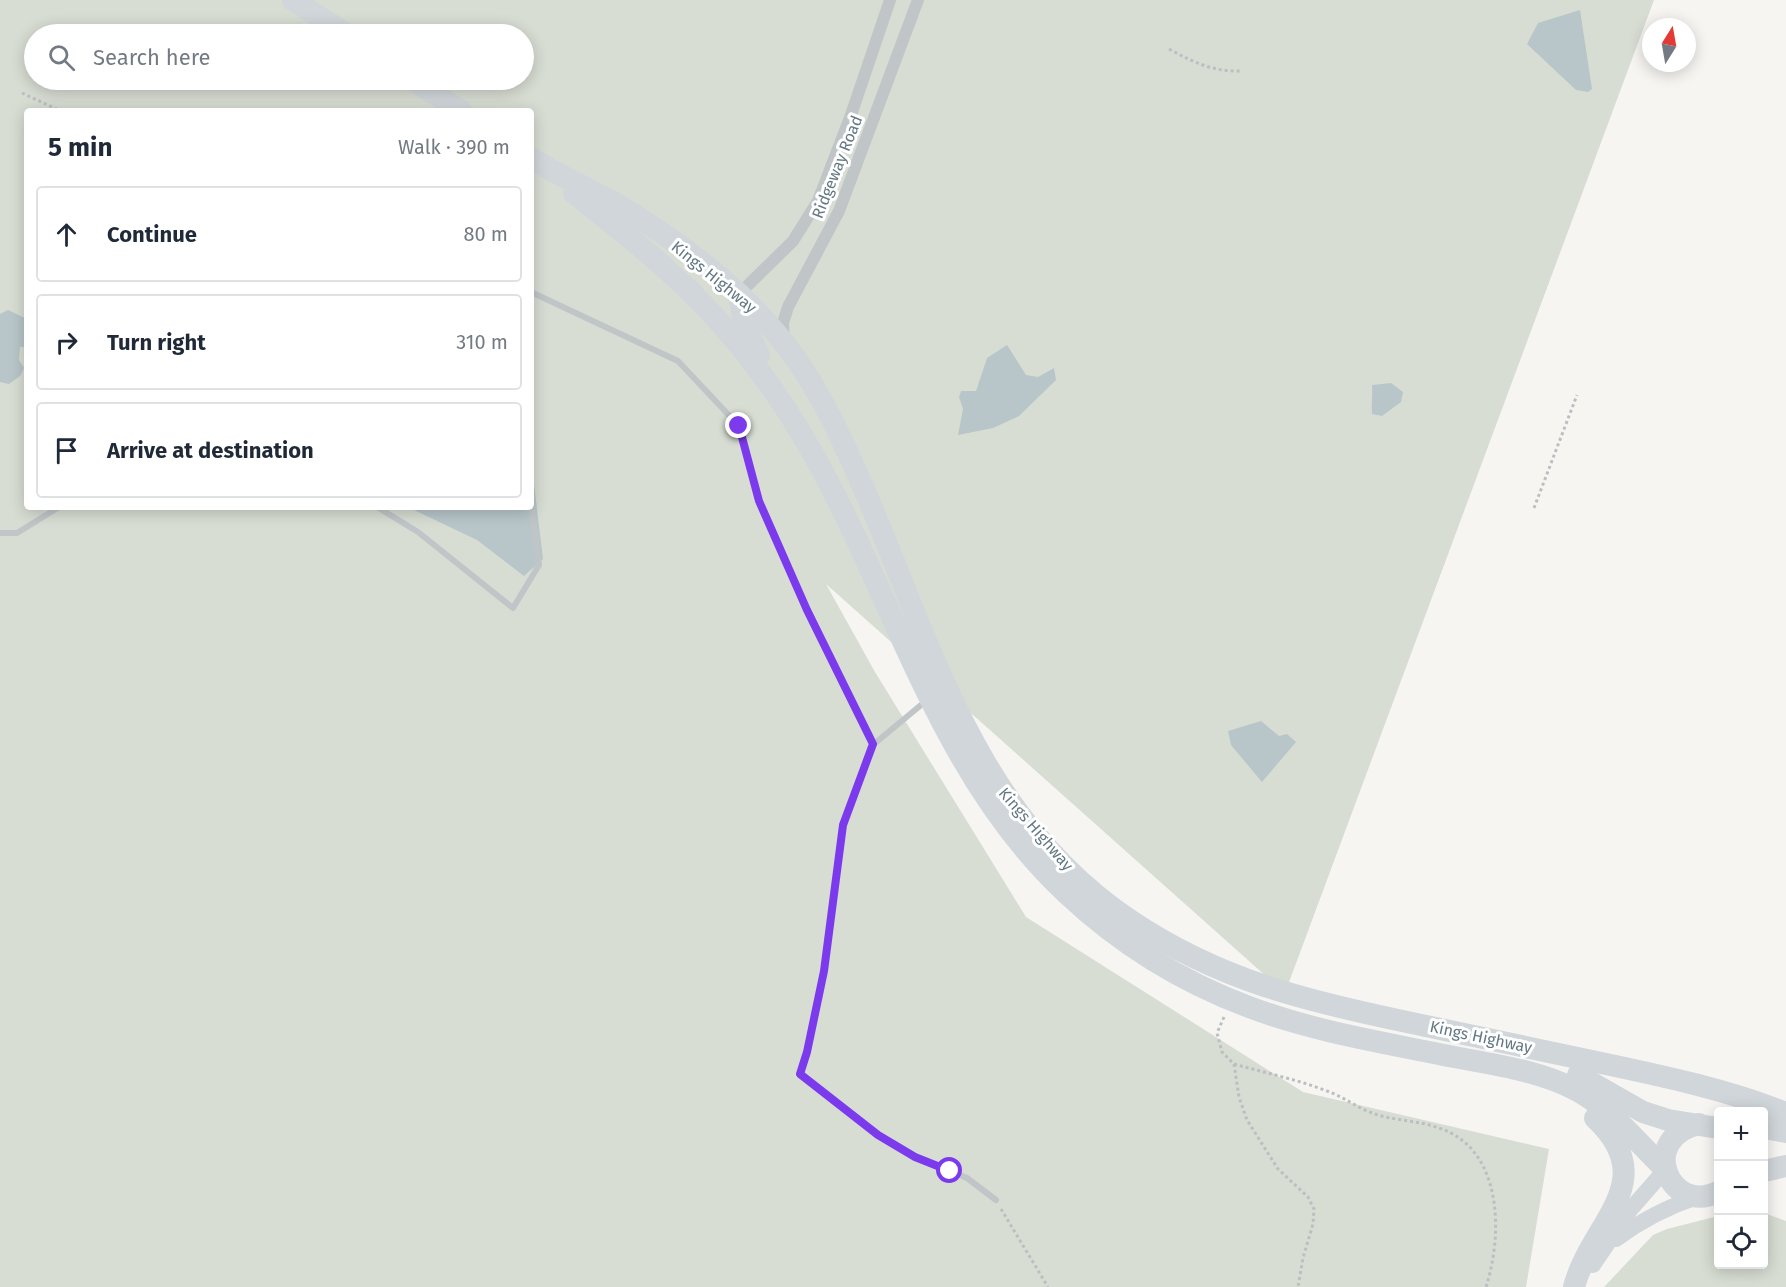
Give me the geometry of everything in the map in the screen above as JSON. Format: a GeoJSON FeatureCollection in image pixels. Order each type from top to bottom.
{"type":"FeatureCollection","features":[{"type":"Feature","properties":{"kind":"highway"},"geometry":{"type":"LineString","coordinates":[[293,0],[330,24]]}},
{"type":"Feature","properties":{"kind":"highway"},"geometry":{"type":"LineString","coordinates":[[428,90],[456,108]]}},
{"type":"Feature","properties":{"kind":"highway","name":"Kings Highway"},"geometry":{"type":"LineString","coordinates":[[536,161],[625,210],[678,246],[739,294],[784,343],[815,389],[842,439],[924,638],[968,735],[998,785],[1038,837],[1061,862],[1110,905],[1186,954],[1216,969],[1262,986],[1372,1015],[1674,1078],[1749,1099],[1786,1113]]}},
{"type":"Feature","properties":{"kind":"highway","name":"Kings Highway"},"geometry":{"type":"LineString","coordinates":[[536,161],[651,255],[691,292],[739,344],[786,410],[834,494],[929,698],[976,785],[1024,849],[1080,906],[1145,955],[1176,973],[1215,993],[1276,1016],[1327,1030],[1534,1073],[1579,1092],[1615,1118],[1665,1169],[1676,1187],[1682,1191],[1708,1195]]}},
{"type":"Feature","properties":{"kind":"highway"},"geometry":{"type":"LineString","coordinates":[[739,294],[746,328],[786,410]]}},
{"type":"Feature","properties":{"kind":"highway"},"geometry":{"type":"LineString","coordinates":[[1372,1015],[1429,1034],[1542,1060],[1574,1072],[1643,1112],[1668,1120],[1709,1126]]}},
{"type":"Feature","properties":{"kind":"highway"},"geometry":{"type":"LineString","coordinates":[[1486,1064],[1551,1090],[1578,1104],[1609,1132],[1622,1154],[1623,1177],[1620,1196],[1584,1259],[1574,1287]]}},
{"type":"Feature","properties":{"kind":"highway"},"geometry":{"type":"LineString","coordinates":[[1665,1169],[1665,1154],[1670,1141],[1685,1128],[1709,1126]]}},
{"type":"Feature","properties":{"kind":"highway"},"geometry":{"type":"LineString","coordinates":[[1768,1129],[1786,1132]]}},
{"type":"Feature","properties":{"kind":"highway"},"geometry":{"type":"LineString","coordinates":[[1768,1170],[1786,1166]]}},
{"type":"Feature","properties":{"kind":"main road"},"geometry":{"type":"LineString","coordinates":[[1581,1287],[1602,1250],[1635,1204],[1665,1169]]}},
{"type":"Feature","properties":{"kind":"main road"},"geometry":{"type":"LineString","coordinates":[[1602,1250],[1641,1221],[1668,1207],[1708,1195]]}},
{"type":"Feature","properties":{"kind":"street","name":"Ridgeway Road"},"geometry":{"type":"LineString","coordinates":[[739,294],[793,241],[818,201],[851,115],[890,0]]}},
{"type":"Feature","properties":{"kind":"street","name":"Ridgeway Road"},"geometry":{"type":"LineString","coordinates":[[784,343],[783,322],[788,307],[839,211],[918,0]]}},
{"type":"Feature","properties":{"kind":"lane"},"geometry":{"type":"LineString","coordinates":[[534,293],[678,361],[739,426],[759,501],[807,610],[873,744]]}},
{"type":"Feature","properties":{"kind":"lane"},"geometry":{"type":"LineString","coordinates":[[0,533],[17,533],[54,510]]}},
{"type":"Feature","properties":{"kind":"lane"},"geometry":{"type":"LineString","coordinates":[[381,510],[417,532],[513,608],[538,565],[532,510]]}},
{"type":"Feature","properties":{"kind":"lane"},"geometry":{"type":"LineString","coordinates":[[929,698],[873,744],[843,825],[824,971],[807,1052],[800,1074],[878,1135],[915,1157],[967,1178],[996,1200]]}},
{"type":"Feature","properties":{"kind":"path"},"geometry":{"type":"LineString","coordinates":[[1169,50],[1212,69],[1226,72],[1241,71]]}},
{"type":"Feature","properties":{"kind":"path"},"geometry":{"type":"LineString","coordinates":[[22,93],[54,108]]}},
{"type":"Feature","properties":{"kind":"path"},"geometry":{"type":"LineString","coordinates":[[1534,508],[1577,394]]}},
{"type":"Feature","properties":{"kind":"path"},"geometry":{"type":"LineString","coordinates":[[1217,1033],[1222,1052],[1234,1064],[1329,1092],[1373,1113],[1440,1128],[1464,1140],[1480,1160],[1494,1203],[1497,1233],[1486,1287]]}},
{"type":"Feature","properties":{"kind":"path"},"geometry":{"type":"LineString","coordinates":[[1234,1064],[1239,1097],[1247,1120],[1278,1169],[1308,1197],[1314,1209],[1313,1224],[1303,1258],[1298,1287]]}},
{"type":"Feature","properties":{"kind":"path"},"geometry":{"type":"LineString","coordinates":[[996,1200],[1048,1287]]}},
{"type":"Feature","properties":{"kind":"shaded area"},"geometry":{"type":"Polygon","coordinates":[[[0,0],[1654,0],[1647,18],[1642,18],[1642,32],[1285,993],[826,584],[875,672],[1026,917],[1303,1092],[1549,1149],[1526,1287],[0,1287],[0,0]]]}},
{"type":"Feature","properties":{"kind":"shaded area"},"geometry":{"type":"Polygon","coordinates":[[[1580,10],[1592,89],[1588,92],[1576,90],[1527,44],[1538,23],[1580,10]]]}},
{"type":"Feature","properties":{"kind":"shaded area"},"geometry":{"type":"Polygon","coordinates":[[[8,310],[24,318],[24,347],[20,347],[19,360],[24,368],[20,376],[9,384],[0,382],[0,314],[8,310]]]}},
{"type":"Feature","properties":{"kind":"shaded area"},"geometry":{"type":"Polygon","coordinates":[[[1007,345],[1026,375],[1038,377],[1054,368],[1056,380],[1019,416],[993,428],[958,435],[963,409],[959,397],[961,391],[976,391],[987,358],[1007,345]]]}},
{"type":"Feature","properties":{"kind":"shaded area"},"geometry":{"type":"Polygon","coordinates":[[[1391,383],[1403,392],[1401,402],[1382,416],[1372,414],[1372,385],[1391,383]]]}},
{"type":"Feature","properties":{"kind":"shaded area"},"geometry":{"type":"Polygon","coordinates":[[[534,484],[543,559],[524,576],[477,540],[414,510],[534,510],[534,484]]]}},
{"type":"Feature","properties":{"kind":"shaded area"},"geometry":{"type":"Polygon","coordinates":[[[1261,721],[1279,736],[1287,734],[1296,742],[1262,782],[1231,745],[1228,731],[1261,721]]]}},
{"type":"Feature","properties":{"kind":"shaded area"},"geometry":{"type":"Polygon","coordinates":[[[1768,1214],[1786,1221],[1786,1287],[1604,1287],[1653,1235],[1714,1217],[1714,1269],[1768,1269],[1768,1214]]]}},
{"type":"Feature","properties":{"kind":"route"},"geometry":{"type":"LineString","coordinates":[[739,426],[759,501],[807,610],[873,744],[843,825],[824,971],[807,1052],[800,1074],[878,1135],[915,1157],[950,1171]]}}]}
